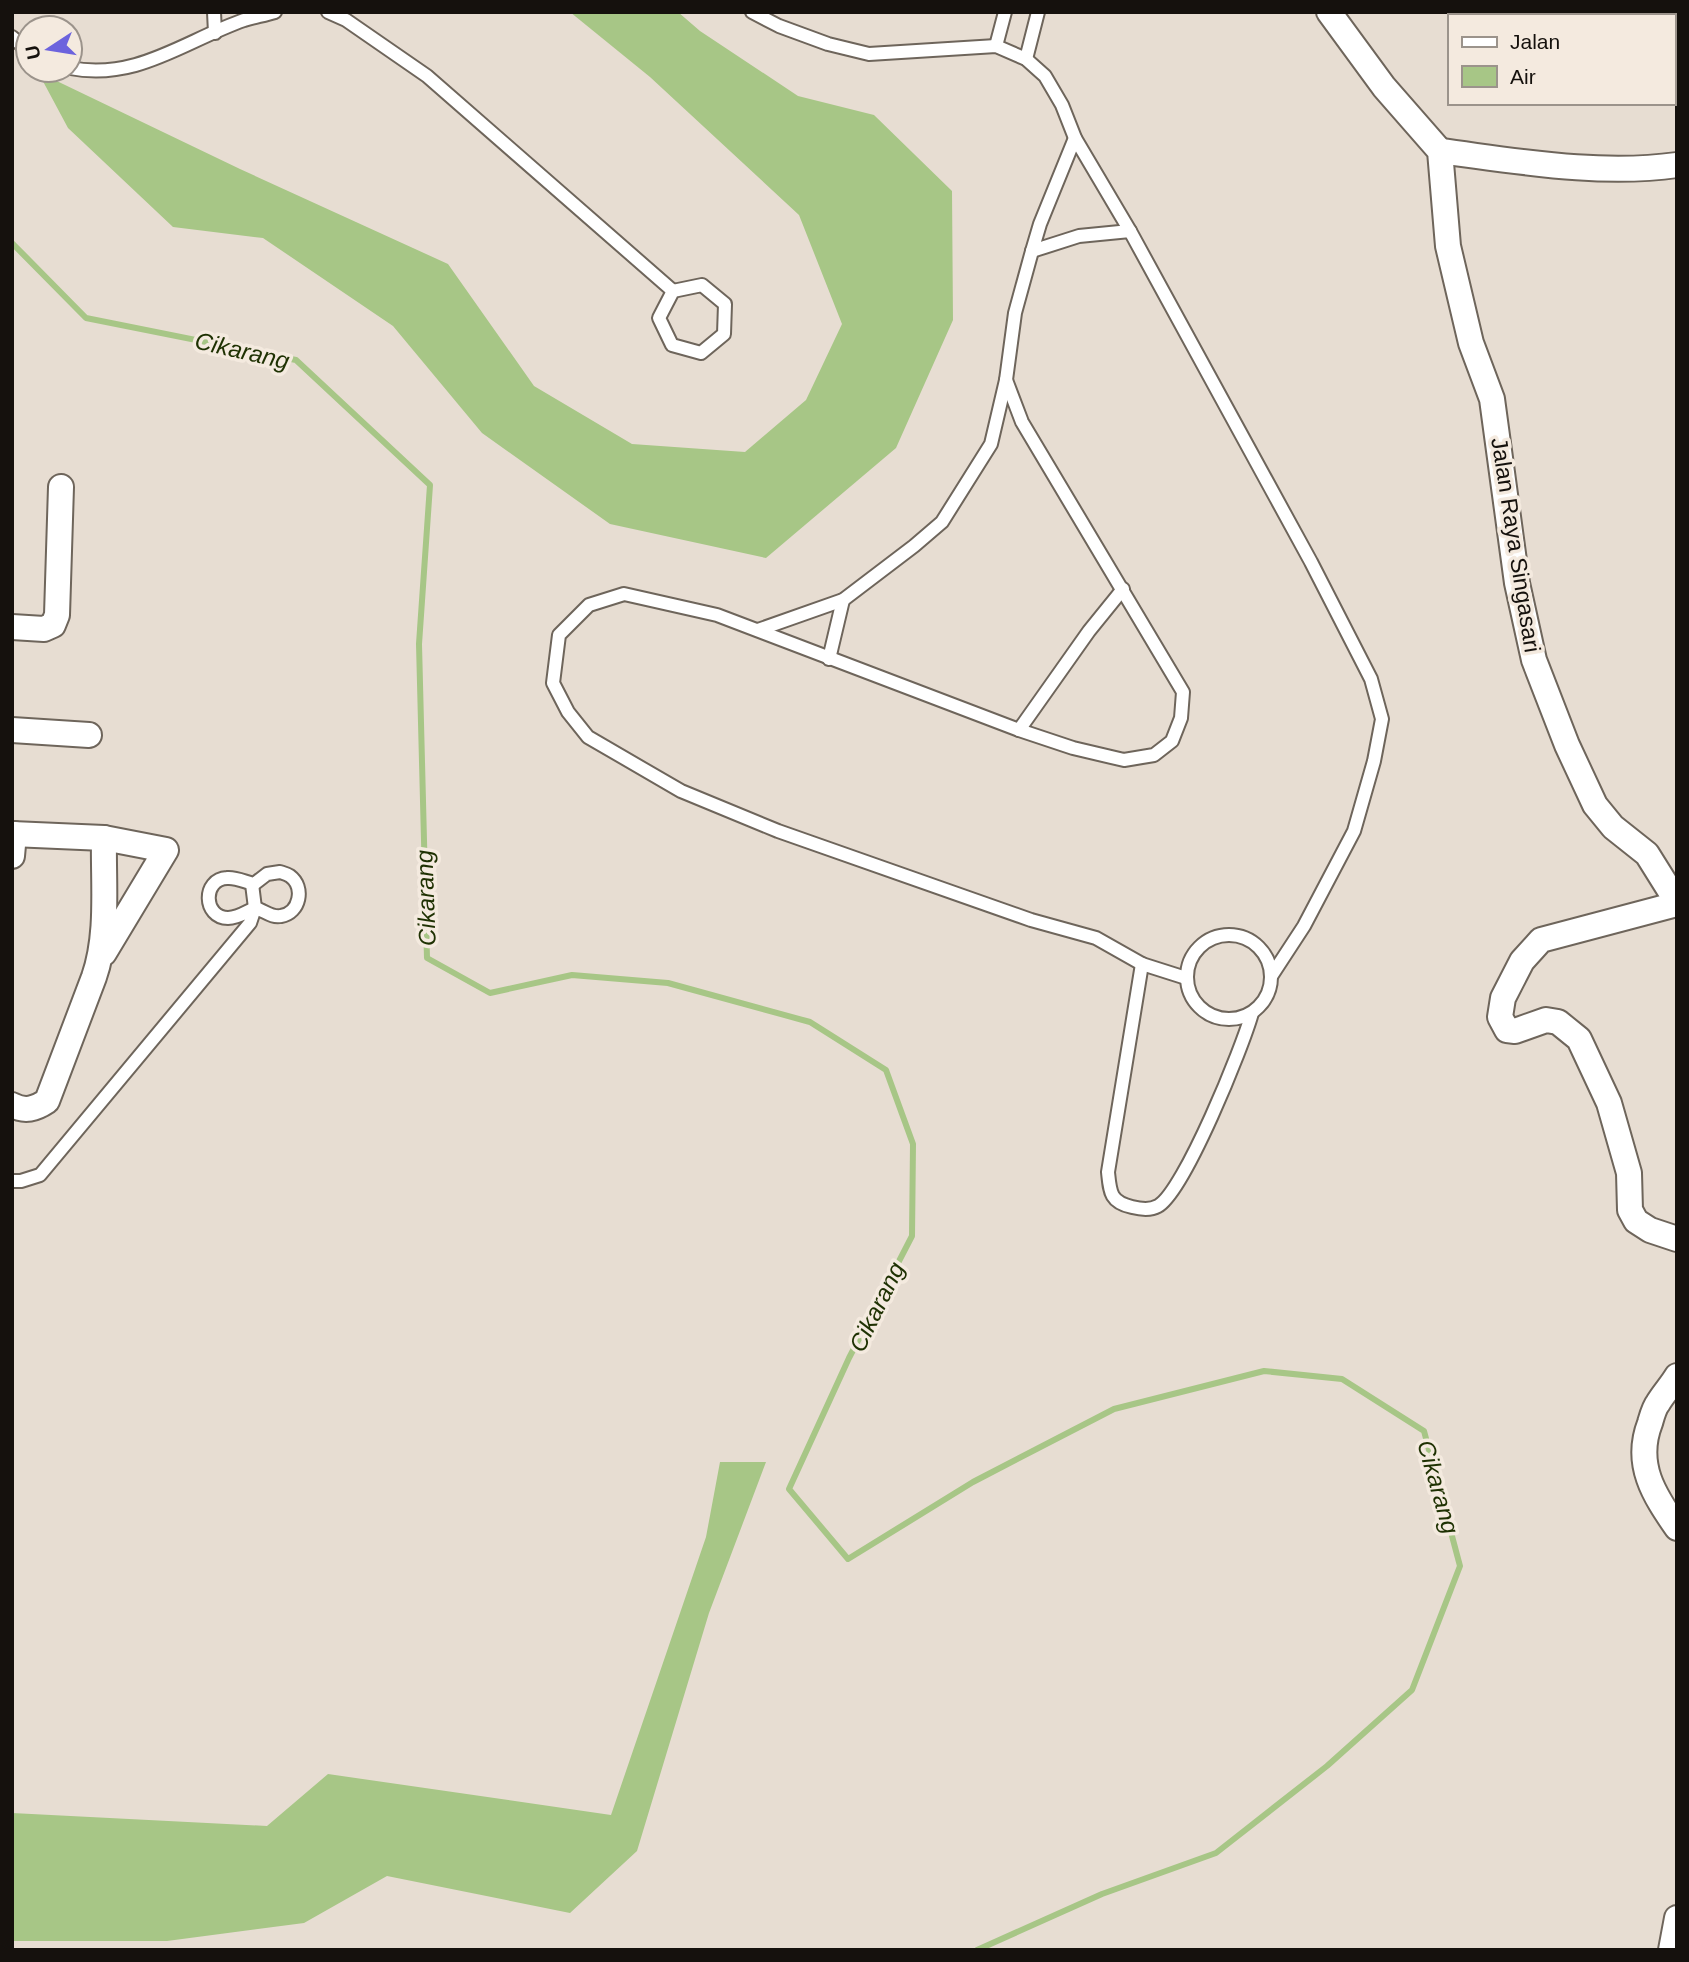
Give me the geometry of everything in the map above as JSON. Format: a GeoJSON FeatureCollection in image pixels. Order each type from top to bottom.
{"type":"FeatureCollection","features":[{"type":"Feature","properties":{"kind":"street"},"geometry":{"type":"LineString","coordinates":[[1329,12],[1384,87],[1440,151],[1545,164],[1631,169],[1677,165]]}},
{"type":"Feature","properties":{"kind":"street","name":"Jalan Raya Singasari"},"geometry":{"type":"LineString","coordinates":[[1440,151],[1448,246],[1471,343],[1492,399],[1517,583],[1534,660],[1567,745],[1595,805],[1619,833],[1647,854],[1677,903]]}},
{"type":"Feature","properties":{"kind":"street"},"geometry":{"type":"LineString","coordinates":[[12,627],[44,629],[53,625],[57,615],[61,487]]}},
{"type":"Feature","properties":{"kind":"street"},"geometry":{"type":"LineString","coordinates":[[12,730],[89,735]]}},
{"type":"Feature","properties":{"kind":"street"},"geometry":{"type":"LineString","coordinates":[[100,960],[104,838]]}},
{"type":"Feature","properties":{"kind":"street"},"geometry":{"type":"LineString","coordinates":[[12,1105],[25,1110],[36,1109],[47,1101],[100,960],[166,850],[104,838],[13,842]]}},
{"type":"Feature","properties":{"kind":"street"},"geometry":{"type":"LineString","coordinates":[[1677,903],[1541,940],[1522,961],[1503,998],[1500,1017],[1507,1030],[1515,1031],[1546,1020],[1558,1022],[1579,1039],[1609,1103],[1629,1173],[1630,1210],[1636,1221],[1650,1230],[1677,1239]]}},
{"type":"Feature","properties":{"kind":"street"},"geometry":{"type":"LineString","coordinates":[[1677,1376],[1657,1404],[1646,1432],[1643,1449],[1648,1483],[1677,1528]]}},
{"type":"Feature","properties":{"kind":"street"},"geometry":{"type":"LineString","coordinates":[[1671,1950],[1677,1918]]}},
{"type":"Feature","properties":{"kind":"lane"},"geometry":{"type":"LineString","coordinates":[[214,12],[215,33]]}},
{"type":"Feature","properties":{"kind":"lane"},"geometry":{"type":"LineString","coordinates":[[84,71],[133,67],[243,20],[275,12]]}},
{"type":"Feature","properties":{"kind":"lane"},"geometry":{"type":"LineString","coordinates":[[328,12],[346,20],[427,76],[673,292]]}},
{"type":"Feature","properties":{"kind":"lane"},"geometry":{"type":"LineString","coordinates":[[751,12],[779,26],[869,54],[996,46],[1026,60],[1045,76],[1062,105],[1075,138],[1130,231],[1371,679],[1382,719],[1374,761],[1354,831],[1304,926],[1272,975],[1267,997],[1252,1013],[1237,1061],[1181,1179],[1159,1206],[1141,1209],[1120,1204],[1111,1193],[1108,1172],[1142,964]]}},
{"type":"Feature","properties":{"kind":"lane"},"geometry":{"type":"LineString","coordinates":[[996,46],[1005,12]]}},
{"type":"Feature","properties":{"kind":"lane"},"geometry":{"type":"LineString","coordinates":[[1026,60],[1038,12]]}},
{"type":"Feature","properties":{"kind":"lane"},"geometry":{"type":"LineString","coordinates":[[758,630],[842,600],[942,522],[991,444],[1006,380],[1015,313],[1032,251],[1047,204],[1075,138]]}},
{"type":"Feature","properties":{"kind":"lane"},"geometry":{"type":"LineString","coordinates":[[1032,251],[1079,236],[1130,231]]}},
{"type":"Feature","properties":{"kind":"lane"},"geometry":{"type":"LineString","coordinates":[[702,285],[725,304],[724,334],[701,353],[672,345],[659,318],[673,292],[702,285]]}},
{"type":"Feature","properties":{"kind":"lane"},"geometry":{"type":"LineString","coordinates":[[1006,380],[1022,422],[1183,692],[1181,718],[1172,741],[1154,755],[1124,760],[1073,748],[1018,730],[717,615],[624,594],[589,605],[559,635],[553,683],[568,712],[588,737],[681,791],[778,831],[1031,920],[1096,938],[1142,964],[1186,978]]}},
{"type":"Feature","properties":{"kind":"lane"},"geometry":{"type":"LineString","coordinates":[[1018,730],[1089,631],[1123,589]]}},
{"type":"Feature","properties":{"kind":"lane"},"geometry":{"type":"LineString","coordinates":[[829,659],[842,600]]}},
{"type":"Feature","properties":{"kind":"lane"},"geometry":{"type":"LineString","coordinates":[[280,872],[291,877],[299,887],[299,900],[293,910],[282,916],[269,915],[255,908],[237,917],[225,918],[215,914],[208,904],[208,892],[215,882],[225,877],[252,884],[258,883],[267,874],[280,872]]}},
{"type":"Feature","properties":{"kind":"lane"},"geometry":{"type":"LineString","coordinates":[[12,1181],[40,1175],[250,923],[255,908],[252,884]]}},
{"type":"Feature","properties":{"kind":"lane"},"geometry":{"type":"LineString","coordinates":[[1252,1013],[1231,1020],[1209,1015],[1192,999],[1186,978],[1191,956],[1206,940],[1227,933],[1249,939],[1265,954],[1272,975]]}},
{"type":"Feature","properties":{"kind":"water"},"geometry":{"type":"Polygon","coordinates":[[[570,12],[678,12],[700,31],[798,96],[874,115],[952,191],[953,320],[896,448],[766,558],[610,524],[482,433],[393,326],[263,238],[173,227],[68,128],[44,84],[63,84],[448,264],[534,386],[632,444],[745,452],[806,400],[842,324],[799,215],[650,77],[570,12]]]}},
{"type":"Feature","properties":{"kind":"water"},"geometry":{"type":"Polygon","coordinates":[[[720,1462],[766,1462],[709,1613],[637,1851],[570,1913],[387,1876],[304,1923],[167,1941],[12,1941],[12,1813],[267,1826],[328,1774],[611,1815],[706,1537],[720,1462]]]}},
{"type":"Feature","properties":{"kind":"waterway","name":"Cikarang"},"geometry":{"type":"LineString","coordinates":[[12,243],[86,318],[296,360],[430,485],[419,644],[427,958],[490,993],[572,975],[668,983],[810,1022],[886,1070],[913,1144],[912,1236],[849,1358],[789,1489],[848,1559],[973,1482],[1114,1409],[1264,1371],[1342,1379],[1424,1431],[1460,1566],[1412,1690],[1327,1766],[1216,1853],[1102,1894],[977,1950]]}}]}
